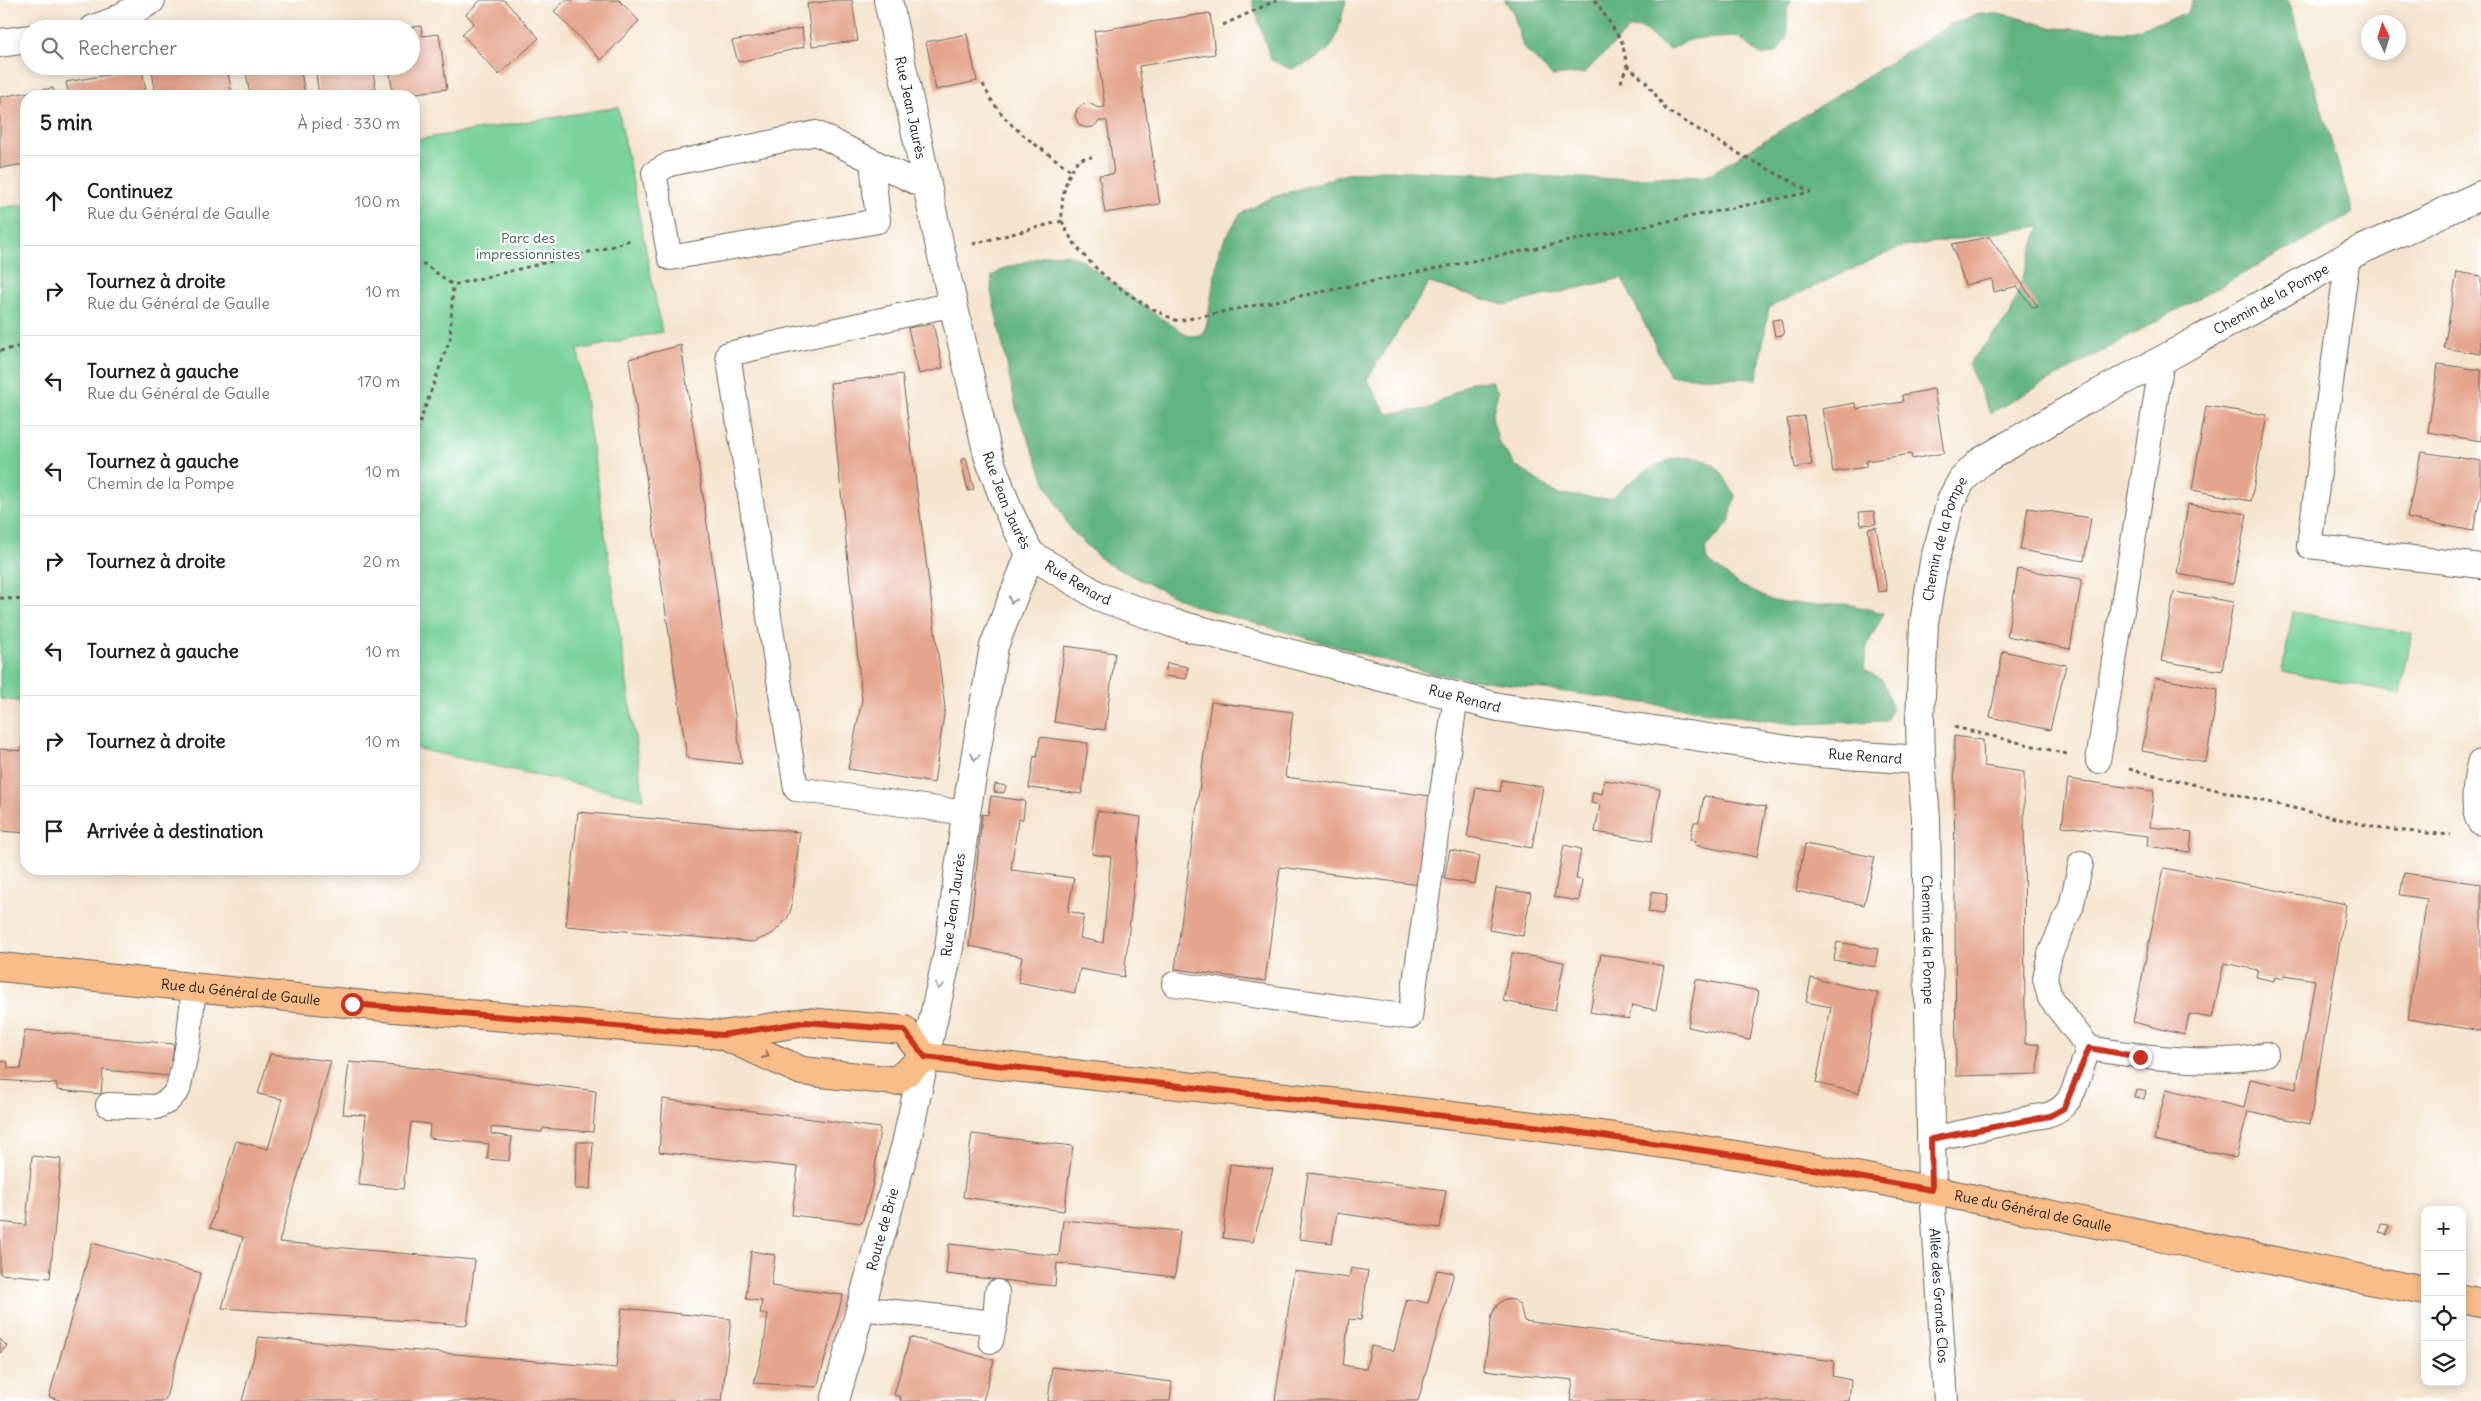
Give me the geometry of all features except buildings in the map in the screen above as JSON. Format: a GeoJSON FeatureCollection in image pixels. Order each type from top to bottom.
{"type":"FeatureCollection","features":[{"type":"Feature","properties":{"kind":"main road","name":"Rue du Général de Gaulle"},"geometry":{"type":"LineString","coordinates":[[0,967],[394,1008],[722,1035],[806,1022],[904,1030],[925,1057],[1541,1127],[1734,1155],[1932,1190],[2421,1290]]}},
{"type":"Feature","properties":{"kind":"main road","name":"Rue du Général de Gaulle"},"geometry":{"type":"LineString","coordinates":[[722,1035],[802,1071],[838,1075],[896,1081],[925,1057]]}},
{"type":"Feature","properties":{"kind":"main road"},"geometry":{"type":"LineString","coordinates":[[2466,1299],[2481,1303]]}},
{"type":"Feature","properties":{"kind":"street"},"geometry":{"type":"LineString","coordinates":[[115,20],[151,0]]}},
{"type":"Feature","properties":{"kind":"street","name":"Rue Jean Jaurès"},"geometry":{"type":"LineString","coordinates":[[888,0],[941,252],[988,455],[1008,510],[1030,554],[994,646],[966,813],[949,948],[925,1057]]}},
{"type":"Feature","properties":{"kind":"street"},"geometry":{"type":"LineString","coordinates":[[0,43],[20,40]]}},
{"type":"Feature","properties":{"kind":"street","name":"Chemin de la Pompe"},"geometry":{"type":"LineString","coordinates":[[1932,1190],[1926,818],[1920,760],[1920,720],[1924,623],[1934,562],[1952,498],[1962,480],[1980,462],[2084,401],[2162,360],[2348,256],[2481,195]]}},
{"type":"Feature","properties":{"kind":"street","name":"Rue Renard"},"geometry":{"type":"LineString","coordinates":[[1030,554],[1100,597],[1172,623],[1498,707],[1802,752],[1920,760]]}},
{"type":"Feature","properties":{"kind":"street"},"geometry":{"type":"LineString","coordinates":[[2471,828],[2478,817],[2477,790],[2481,764]]}},
{"type":"Feature","properties":{"kind":"street","name":"Route de Brie"},"geometry":{"type":"LineString","coordinates":[[835,1401],[859,1308],[908,1137],[925,1057]]}},
{"type":"Feature","properties":{"kind":"lane"},"geometry":{"type":"LineString","coordinates":[[872,161],[878,221],[670,258],[654,173],[670,164],[816,133],[927,188]]}},
{"type":"Feature","properties":{"kind":"lane"},"geometry":{"type":"LineString","coordinates":[[2348,256],[2309,546],[2481,566]]}},
{"type":"Feature","properties":{"kind":"lane"},"geometry":{"type":"LineString","coordinates":[[954,304],[728,354],[796,789],[966,813]]}},
{"type":"Feature","properties":{"kind":"lane"},"geometry":{"type":"LineString","coordinates":[[2098,762],[2162,360]]}},
{"type":"Feature","properties":{"kind":"lane"},"geometry":{"type":"LineString","coordinates":[[1174,984],[1410,1017],[1456,696]]}},
{"type":"Feature","properties":{"kind":"lane"},"geometry":{"type":"LineString","coordinates":[[2081,863],[2071,907],[2050,954],[2045,978],[2050,998],[2089,1048],[2140,1057],[2251,1059],[2266,1054]]}},
{"type":"Feature","properties":{"kind":"lane"},"geometry":{"type":"LineString","coordinates":[[108,1105],[156,1107],[168,1101],[178,1090],[188,1044],[194,987]]}},
{"type":"Feature","properties":{"kind":"lane"},"geometry":{"type":"LineString","coordinates":[[1931,1139],[2050,1116],[2064,1108],[2071,1096],[2089,1048]]}},
{"type":"Feature","properties":{"kind":"lane","name":"Allée des Grands Clos"},"geometry":{"type":"LineString","coordinates":[[1932,1190],[1946,1401]]}},
{"type":"Feature","properties":{"kind":"lane"},"geometry":{"type":"LineString","coordinates":[[859,1308],[993,1332],[997,1292]]}},
{"type":"Feature","properties":{"kind":"path"},"geometry":{"type":"LineString","coordinates":[[1223,25],[1277,0]]}},
{"type":"Feature","properties":{"kind":"path"},"geometry":{"type":"LineString","coordinates":[[1595,0],[1622,42],[1627,64],[1620,85]]}},
{"type":"Feature","properties":{"kind":"path"},"geometry":{"type":"LineString","coordinates":[[1092,157],[1079,159],[1070,170],[1061,203],[1062,221],[1075,246],[1099,271],[1162,314],[1178,321],[1812,192],[1734,151],[1666,110],[1648,84],[1627,64]]}},
{"type":"Feature","properties":{"kind":"path"},"geometry":{"type":"LineString","coordinates":[[983,84],[995,108],[1012,127],[1070,170]]}},
{"type":"Feature","properties":{"kind":"path"},"geometry":{"type":"LineString","coordinates":[[941,252],[1062,221]]}},
{"type":"Feature","properties":{"kind":"path"},"geometry":{"type":"LineString","coordinates":[[420,265],[424,264],[453,285],[610,247],[635,239]]}},
{"type":"Feature","properties":{"kind":"path"},"geometry":{"type":"LineString","coordinates":[[420,422],[450,339],[453,285]]}},
{"type":"Feature","properties":{"kind":"path"},"geometry":{"type":"LineString","coordinates":[[0,351],[20,346]]}},
{"type":"Feature","properties":{"kind":"path"},"geometry":{"type":"LineString","coordinates":[[0,598],[20,600]]}},
{"type":"Feature","properties":{"kind":"path"},"geometry":{"type":"LineString","coordinates":[[1920,720],[2382,828],[2471,828]]}},
{"type":"Feature","properties":{"kind":"green space"},"geometry":{"type":"Polygon","coordinates":[[[1252,0],[1346,0],[1336,38],[1332,45],[1318,58],[1291,69],[1271,60],[1252,0]]]}},
{"type":"Feature","properties":{"kind":"green space"},"geometry":{"type":"Polygon","coordinates":[[[1504,0],[1791,0],[1787,9],[1787,36],[1777,52],[1762,56],[1739,37],[1691,39],[1669,50],[1641,27],[1629,29],[1584,73],[1552,76],[1523,47],[1513,12],[1504,0]]]}},
{"type":"Feature","properties":{"kind":"green space"},"geometry":{"type":"Polygon","coordinates":[[[2193,0],[2288,0],[2353,213],[1990,413],[1968,364],[2010,315],[2040,226],[1898,248],[1769,307],[1757,379],[1670,376],[1622,278],[1504,305],[1429,283],[1367,379],[1387,414],[1429,409],[1471,382],[1491,381],[1498,392],[1492,416],[1498,441],[1515,465],[1557,494],[1610,499],[1656,465],[1670,460],[1698,459],[1712,464],[1722,474],[1735,495],[1729,523],[1705,548],[1707,560],[1738,584],[1773,601],[1806,604],[1847,604],[1884,613],[1867,645],[1864,669],[1883,681],[1892,707],[1886,721],[1795,724],[1430,673],[1194,606],[1104,562],[1071,530],[1048,488],[1017,412],[991,291],[992,276],[1005,268],[1047,255],[1067,254],[1082,260],[1156,315],[1189,336],[1202,335],[1207,323],[1219,249],[1240,214],[1271,198],[1346,174],[1382,170],[1605,179],[1707,176],[1951,24],[1981,13],[2008,15],[2054,28],[2127,32],[2186,14],[2193,0]]]}},
{"type":"Feature","properties":{"kind":"green space","name":"Parc des impressionnistes"},"geometry":{"type":"Polygon","coordinates":[[[618,107],[662,332],[578,350],[644,799],[420,749],[420,139],[618,107]]]}},
{"type":"Feature","properties":{"kind":"green space"},"geometry":{"type":"Polygon","coordinates":[[[20,205],[20,701],[0,699],[0,208],[20,205]]]}},
{"type":"Feature","properties":{"kind":"green space"},"geometry":{"type":"Polygon","coordinates":[[[2293,612],[2412,634],[2400,694],[2282,671],[2293,612]]]}},
{"type":"Feature","properties":{"kind":"route"},"geometry":{"type":"LineString","coordinates":[[352,1004],[722,1035],[806,1022],[904,1030],[925,1057],[1541,1127],[1734,1155],[1932,1190],[1931,1139],[2035,1117],[2050,1116],[2064,1108],[2071,1096],[2089,1048],[2140,1057]]}}]}
